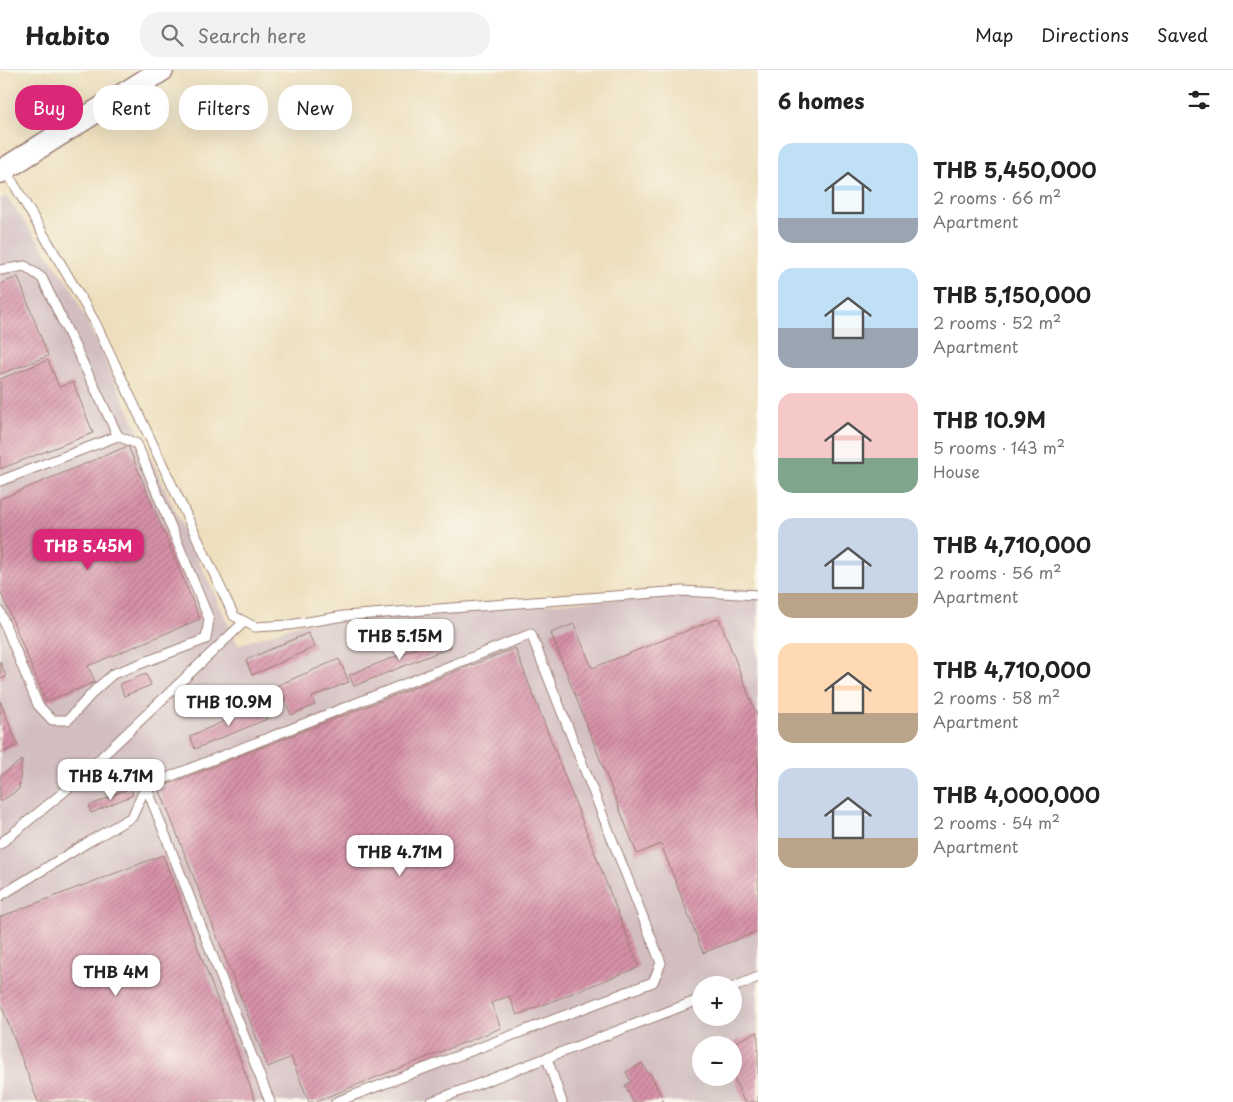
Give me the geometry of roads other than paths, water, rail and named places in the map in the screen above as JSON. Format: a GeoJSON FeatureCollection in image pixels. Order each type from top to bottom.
{"type":"FeatureCollection","features":[{"type":"Feature","properties":{"kind":"street"},"geometry":{"type":"LineString","coordinates":[[3,170],[162,70]]}},
{"type":"Feature","properties":{"kind":"lane"},"geometry":{"type":"LineString","coordinates":[[3,170],[95,322],[234,616],[244,622],[255,627],[288,625],[344,616],[682,591],[758,596]]}},
{"type":"Feature","properties":{"kind":"lane"},"geometry":{"type":"LineString","coordinates":[[0,270],[25,266],[42,278],[118,436],[137,444],[209,619],[206,639],[114,674],[96,689],[68,720],[52,720],[38,704],[0,612]]}},
{"type":"Feature","properties":{"kind":"lane"},"geometry":{"type":"LineString","coordinates":[[0,481],[118,436]]}},
{"type":"Feature","properties":{"kind":"lane"},"geometry":{"type":"LineString","coordinates":[[0,844],[71,786],[244,622]]}},
{"type":"Feature","properties":{"kind":"lane"},"geometry":{"type":"LineString","coordinates":[[0,896],[132,817],[146,786],[531,634],[661,963],[653,982],[336,1102]]}},
{"type":"Feature","properties":{"kind":"lane"},"geometry":{"type":"LineString","coordinates":[[146,786],[270,1102]]}},
{"type":"Feature","properties":{"kind":"lane"},"geometry":{"type":"LineString","coordinates":[[742,983],[758,977]]}},
{"type":"Feature","properties":{"kind":"lane"},"geometry":{"type":"LineString","coordinates":[[431,1102],[692,1002]]}},
{"type":"Feature","properties":{"kind":"lane"},"geometry":{"type":"LineString","coordinates":[[547,1058],[562,1102]]}}]}
